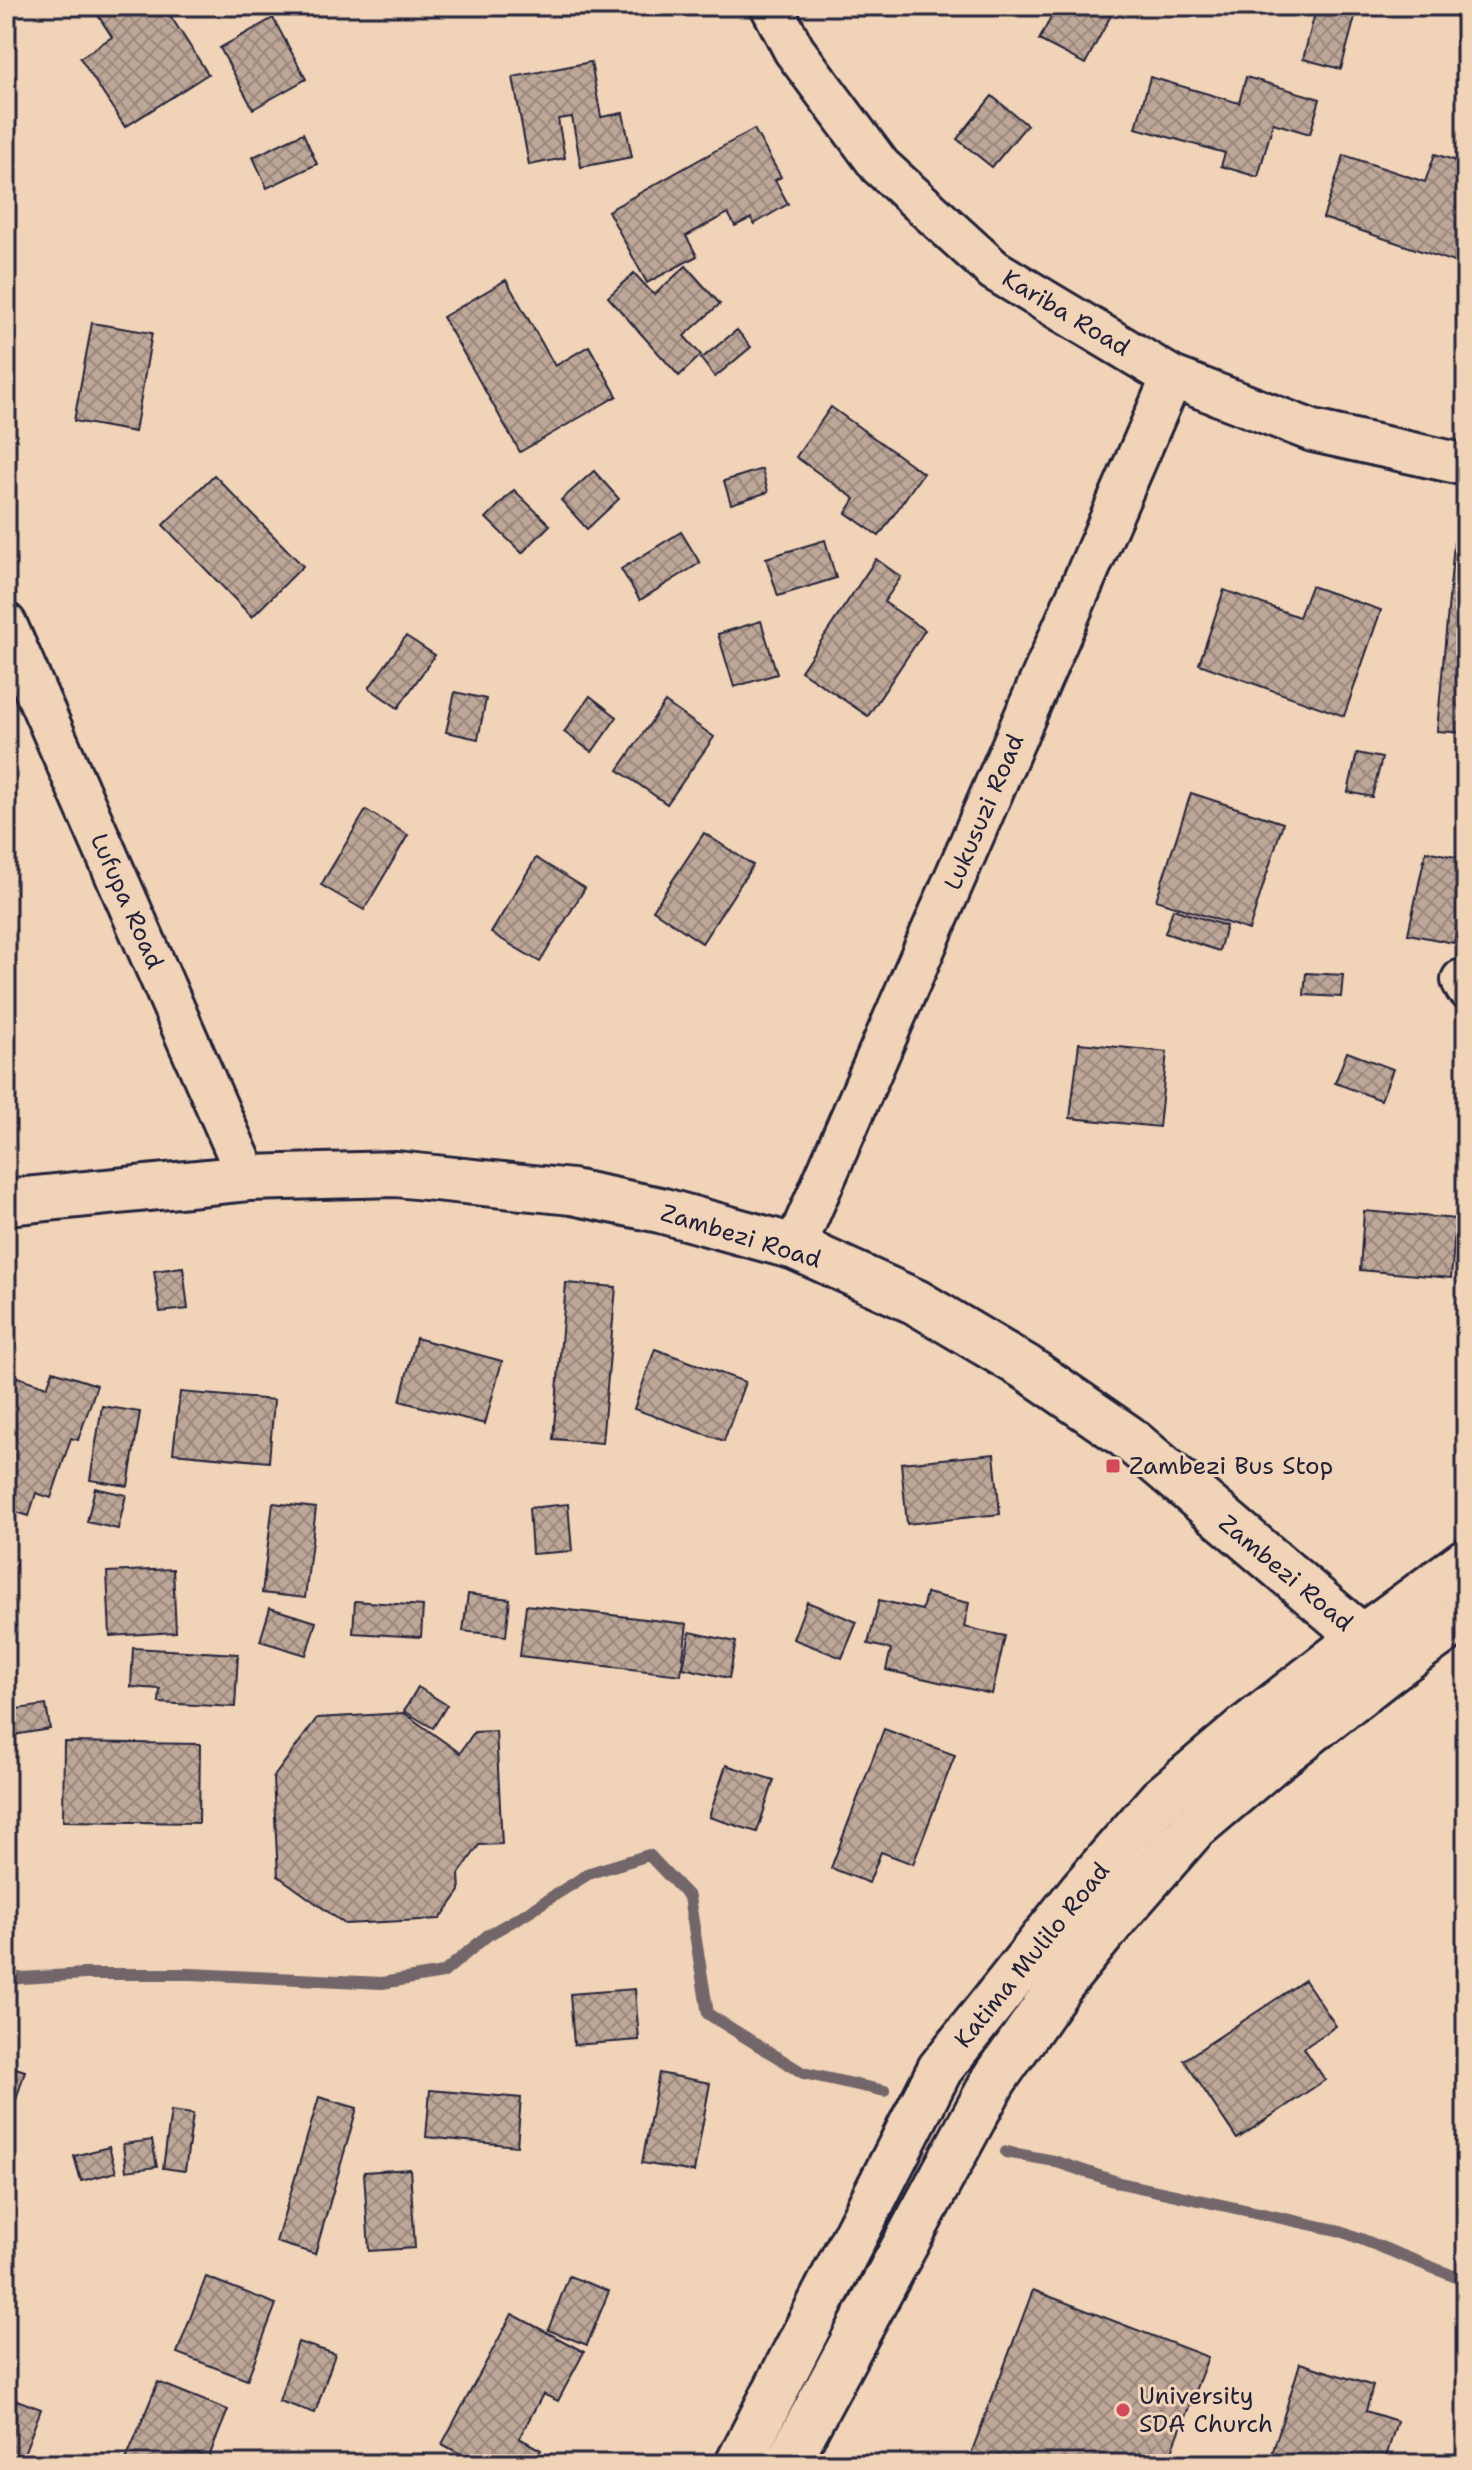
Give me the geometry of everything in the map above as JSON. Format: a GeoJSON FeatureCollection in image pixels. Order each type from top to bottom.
{"type":"FeatureCollection","features":[{"type":"Feature","properties":{"kind":"main road","name":"Zambezi Road"},"geometry":{"type":"LineString","coordinates":[[6,1202],[248,1178],[396,1174],[572,1192],[660,1210],[795,1247],[916,1302],[1027,1368],[1127,1437],[1362,1637],[1390,1670]]}},
{"type":"Feature","properties":{"kind":"main road","name":"Katima Mulilo Road"},"geometry":{"type":"LineString","coordinates":[[738,2464],[940,2069],[1081,1891],[1161,1799],[1244,1729],[1466,1561]]}},
{"type":"Feature","properties":{"kind":"main road","name":"Katima Mulilo Road"},"geometry":{"type":"LineString","coordinates":[[787,2464],[994,2080],[1060,1986],[1193,1829],[1272,1762],[1466,1615]]}},
{"type":"Feature","properties":{"kind":"street","name":"Kariba Road"},"geometry":{"type":"LineString","coordinates":[[771,6],[794,50],[880,166],[994,270],[1172,377],[1313,431],[1466,465]]}},
{"type":"Feature","properties":{"kind":"street","name":"Lukusuzi Road"},"geometry":{"type":"LineString","coordinates":[[795,1247],[1172,377]]}},
{"type":"Feature","properties":{"kind":"street","name":"Lufupa Road"},"geometry":{"type":"LineString","coordinates":[[6,624],[248,1178]]}},
{"type":"Feature","properties":{"kind":"building"},"geometry":{"type":"Polygon","coordinates":[[[92,6],[164,6],[208,74],[125,127],[80,58],[112,37],[92,6]]]}},
{"type":"Feature","properties":{"kind":"building"},"geometry":{"type":"Polygon","coordinates":[[[1057,6],[1116,6],[1085,64],[1039,40],[1057,6]]]}},
{"type":"Feature","properties":{"kind":"building"},"geometry":{"type":"Polygon","coordinates":[[[1317,6],[1358,6],[1341,69],[1303,59],[1317,6]]]}},
{"type":"Feature","properties":{"kind":"building"},"geometry":{"type":"Polygon","coordinates":[[[273,18],[306,79],[253,109],[220,48],[273,18]]]}},
{"type":"Feature","properties":{"kind":"building"},"geometry":{"type":"Polygon","coordinates":[[[591,62],[601,117],[623,113],[632,157],[581,167],[572,117],[558,119],[565,158],[529,165],[513,77],[591,62]]]}},
{"type":"Feature","properties":{"kind":"building"},"geometry":{"type":"Polygon","coordinates":[[[1150,77],[1239,103],[1246,77],[1320,99],[1310,134],[1273,123],[1258,177],[1221,166],[1225,153],[1136,128],[1150,77]]]}},
{"type":"Feature","properties":{"kind":"building"},"geometry":{"type":"Polygon","coordinates":[[[992,96],[1027,125],[992,167],[957,139],[992,96]]]}},
{"type":"Feature","properties":{"kind":"building"},"geometry":{"type":"Polygon","coordinates":[[[754,129],[781,177],[775,180],[788,204],[754,224],[751,218],[735,226],[728,213],[686,236],[697,256],[647,283],[608,211],[754,129]]]}},
{"type":"Feature","properties":{"kind":"building"},"geometry":{"type":"Polygon","coordinates":[[[303,133],[317,164],[267,188],[253,157],[303,133]]]}},
{"type":"Feature","properties":{"kind":"building"},"geometry":{"type":"Polygon","coordinates":[[[1435,154],[1466,164],[1466,266],[1323,218],[1344,155],[1425,182],[1435,154]]]}},
{"type":"Feature","properties":{"kind":"building"},"geometry":{"type":"Polygon","coordinates":[[[686,266],[720,304],[684,336],[701,355],[679,376],[608,297],[634,273],[654,295],[686,266]]]}},
{"type":"Feature","properties":{"kind":"building"},"geometry":{"type":"Polygon","coordinates":[[[506,280],[555,366],[589,346],[617,396],[520,452],[443,317],[506,280]]]}},
{"type":"Feature","properties":{"kind":"building"},"geometry":{"type":"Polygon","coordinates":[[[92,323],[152,333],[135,432],[74,421],[92,323]]]}},
{"type":"Feature","properties":{"kind":"building"},"geometry":{"type":"Polygon","coordinates":[[[737,330],[751,347],[715,377],[701,359],[737,330]]]}},
{"type":"Feature","properties":{"kind":"building"},"geometry":{"type":"Polygon","coordinates":[[[831,407],[923,473],[879,536],[846,513],[855,499],[796,457],[831,407]]]}},
{"type":"Feature","properties":{"kind":"building"},"geometry":{"type":"Polygon","coordinates":[[[762,469],[768,492],[731,504],[724,481],[762,469]]]}},
{"type":"Feature","properties":{"kind":"building"},"geometry":{"type":"Polygon","coordinates":[[[594,471],[619,499],[587,529],[561,500],[594,471]]]}},
{"type":"Feature","properties":{"kind":"building"},"geometry":{"type":"Polygon","coordinates":[[[214,475],[303,566],[252,617],[163,525],[214,475]]]}},
{"type":"Feature","properties":{"kind":"building"},"geometry":{"type":"Polygon","coordinates":[[[514,490],[550,525],[522,553],[486,518],[514,490]]]}},
{"type":"Feature","properties":{"kind":"building"},"geometry":{"type":"Polygon","coordinates":[[[681,532],[700,563],[640,600],[621,569],[681,532]]]}},
{"type":"Feature","properties":{"kind":"building"},"geometry":{"type":"Polygon","coordinates":[[[825,540],[836,578],[778,596],[766,558],[825,540]]]}},
{"type":"Feature","properties":{"kind":"building"},"geometry":{"type":"Polygon","coordinates":[[[1454,543],[1466,544],[1466,629],[1463,649],[1466,650],[1466,733],[1437,731],[1454,543]]]}},
{"type":"Feature","properties":{"kind":"building"},"geometry":{"type":"Polygon","coordinates":[[[876,559],[901,577],[884,602],[925,630],[868,716],[801,671],[876,559]]]}},
{"type":"Feature","properties":{"kind":"building"},"geometry":{"type":"Polygon","coordinates":[[[1311,586],[1381,610],[1344,716],[1199,664],[1224,590],[1299,617],[1311,586]]]}},
{"type":"Feature","properties":{"kind":"building"},"geometry":{"type":"Polygon","coordinates":[[[761,621],[777,674],[734,687],[718,634],[761,621]]]}},
{"type":"Feature","properties":{"kind":"building"},"geometry":{"type":"Polygon","coordinates":[[[406,636],[435,655],[398,708],[369,688],[406,636]]]}},
{"type":"Feature","properties":{"kind":"building"},"geometry":{"type":"Polygon","coordinates":[[[455,692],[486,699],[478,739],[446,732],[455,692]]]}},
{"type":"Feature","properties":{"kind":"building"},"geometry":{"type":"Polygon","coordinates":[[[590,696],[617,717],[592,752],[564,732],[590,696]]]}},
{"type":"Feature","properties":{"kind":"building"},"geometry":{"type":"Polygon","coordinates":[[[665,702],[714,737],[667,804],[618,770],[665,702]]]}},
{"type":"Feature","properties":{"kind":"building"},"geometry":{"type":"Polygon","coordinates":[[[1357,753],[1382,758],[1372,797],[1348,792],[1357,753]]]}},
{"type":"Feature","properties":{"kind":"building"},"geometry":{"type":"Polygon","coordinates":[[[1191,793],[1283,823],[1249,930],[1156,900],[1191,793]]]}},
{"type":"Feature","properties":{"kind":"building"},"geometry":{"type":"Polygon","coordinates":[[[366,810],[408,835],[364,910],[321,885],[366,810]]]}},
{"type":"Feature","properties":{"kind":"building"},"geometry":{"type":"Polygon","coordinates":[[[704,833],[753,865],[702,943],[653,910],[704,833]]]}},
{"type":"Feature","properties":{"kind":"building"},"geometry":{"type":"Polygon","coordinates":[[[1426,851],[1466,859],[1466,884],[1454,943],[1408,934],[1426,851]]]}},
{"type":"Feature","properties":{"kind":"building"},"geometry":{"type":"Polygon","coordinates":[[[536,858],[585,888],[540,962],[491,933],[536,858]]]}},
{"type":"Feature","properties":{"kind":"building"},"geometry":{"type":"Polygon","coordinates":[[[1173,909],[1226,926],[1219,951],[1165,933],[1173,909]]]}},
{"type":"Feature","properties":{"kind":"building"},"geometry":{"type":"Polygon","coordinates":[[[1306,973],[1343,975],[1341,997],[1304,995],[1306,973]]]}},
{"type":"Feature","properties":{"kind":"building"},"geometry":{"type":"Polygon","coordinates":[[[1079,1043],[1167,1052],[1159,1127],[1070,1118],[1079,1043]]]}},
{"type":"Feature","properties":{"kind":"building"},"geometry":{"type":"Polygon","coordinates":[[[1347,1052],[1393,1069],[1381,1100],[1335,1083],[1347,1052]]]}},
{"type":"Feature","properties":{"kind":"building"},"geometry":{"type":"Polygon","coordinates":[[[1364,1211],[1456,1219],[1451,1278],[1360,1270],[1364,1211]]]}},
{"type":"Feature","properties":{"kind":"building"},"geometry":{"type":"Polygon","coordinates":[[[183,1267],[188,1309],[160,1312],[154,1271],[183,1267]]]}},
{"type":"Feature","properties":{"kind":"building"},"geometry":{"type":"Polygon","coordinates":[[[566,1283],[616,1287],[602,1443],[553,1439],[566,1283]]]}},
{"type":"Feature","properties":{"kind":"building"},"geometry":{"type":"Polygon","coordinates":[[[416,1338],[502,1361],[485,1424],[400,1401],[416,1338]]]}},
{"type":"Feature","properties":{"kind":"building"},"geometry":{"type":"Polygon","coordinates":[[[655,1349],[745,1382],[724,1441],[634,1409],[655,1349]]]}},
{"type":"Feature","properties":{"kind":"building"},"geometry":{"type":"Polygon","coordinates":[[[53,1371],[97,1385],[78,1440],[71,1438],[51,1498],[36,1493],[29,1516],[6,1509],[6,1373],[47,1387],[53,1371]]]}},
{"type":"Feature","properties":{"kind":"building"},"geometry":{"type":"Polygon","coordinates":[[[180,1392],[274,1400],[269,1462],[173,1453],[180,1392]]]}},
{"type":"Feature","properties":{"kind":"building"},"geometry":{"type":"Polygon","coordinates":[[[102,1406],[140,1412],[128,1486],[90,1480],[102,1406]]]}},
{"type":"Feature","properties":{"kind":"building"},"geometry":{"type":"Polygon","coordinates":[[[994,1454],[1000,1514],[907,1524],[901,1463],[994,1454]]]}},
{"type":"Feature","properties":{"kind":"building"},"geometry":{"type":"Polygon","coordinates":[[[95,1488],[126,1495],[118,1529],[87,1522],[95,1488]]]}},
{"type":"Feature","properties":{"kind":"building"},"geometry":{"type":"Polygon","coordinates":[[[273,1503],[316,1508],[305,1598],[262,1593],[273,1503]]]}},
{"type":"Feature","properties":{"kind":"building"},"geometry":{"type":"Polygon","coordinates":[[[568,1504],[572,1551],[532,1554],[529,1508],[568,1504]]]}},
{"type":"Feature","properties":{"kind":"building"},"geometry":{"type":"Polygon","coordinates":[[[173,1569],[176,1632],[110,1636],[107,1572],[173,1569]]]}},
{"type":"Feature","properties":{"kind":"building"},"geometry":{"type":"Polygon","coordinates":[[[926,1593],[969,1603],[964,1627],[1005,1636],[992,1694],[886,1670],[891,1649],[868,1644],[879,1600],[922,1610],[926,1593]]]}},
{"type":"Feature","properties":{"kind":"building"},"geometry":{"type":"Polygon","coordinates":[[[468,1594],[510,1599],[506,1636],[463,1631],[468,1594]]]}},
{"type":"Feature","properties":{"kind":"building"},"geometry":{"type":"Polygon","coordinates":[[[355,1601],[423,1606],[421,1637],[353,1633],[355,1601]]]}},
{"type":"Feature","properties":{"kind":"building"},"geometry":{"type":"Polygon","coordinates":[[[807,1602],[857,1622],[842,1658],[793,1639],[807,1602]]]}},
{"type":"Feature","properties":{"kind":"building"},"geometry":{"type":"Polygon","coordinates":[[[526,1605],[687,1624],[681,1675],[520,1656],[526,1605]]]}},
{"type":"Feature","properties":{"kind":"building"},"geometry":{"type":"Polygon","coordinates":[[[270,1608],[316,1622],[306,1655],[260,1641],[270,1608]]]}},
{"type":"Feature","properties":{"kind":"building"},"geometry":{"type":"Polygon","coordinates":[[[690,1632],[736,1642],[729,1678],[683,1668],[690,1632]]]}},
{"type":"Feature","properties":{"kind":"building"},"geometry":{"type":"Polygon","coordinates":[[[133,1648],[238,1654],[235,1707],[159,1703],[160,1689],[131,1687],[133,1648]]]}},
{"type":"Feature","properties":{"kind":"building"},"geometry":{"type":"Polygon","coordinates":[[[418,1687],[447,1705],[433,1728],[404,1711],[418,1687]]]}},
{"type":"Feature","properties":{"kind":"building"},"geometry":{"type":"Polygon","coordinates":[[[46,1705],[50,1729],[13,1735],[9,1710],[46,1705]]]}},
{"type":"Feature","properties":{"kind":"building"},"geometry":{"type":"Polygon","coordinates":[[[404,1713],[460,1753],[474,1732],[496,1731],[502,1844],[479,1845],[459,1874],[460,1891],[440,1919],[345,1924],[278,1876],[273,1778],[317,1718],[404,1713]]]}},
{"type":"Feature","properties":{"kind":"building"},"geometry":{"type":"Polygon","coordinates":[[[884,1729],[955,1755],[913,1864],[881,1852],[869,1883],[831,1868],[884,1729]]]}},
{"type":"Feature","properties":{"kind":"building"},"geometry":{"type":"Polygon","coordinates":[[[64,1742],[200,1744],[199,1823],[63,1821],[64,1742]]]}},
{"type":"Feature","properties":{"kind":"building"},"geometry":{"type":"Polygon","coordinates":[[[726,1765],[774,1780],[757,1832],[709,1817],[726,1765]]]}},
{"type":"Feature","properties":{"kind":"building"},"geometry":{"type":"Polygon","coordinates":[[[1305,1980],[1336,2026],[1304,2048],[1325,2080],[1237,2139],[1184,2060],[1305,1980]]]}},
{"type":"Feature","properties":{"kind":"building"},"geometry":{"type":"Polygon","coordinates":[[[635,1989],[639,2040],[574,2045],[570,1994],[635,1989]]]}},
{"type":"Feature","properties":{"kind":"building"},"geometry":{"type":"Polygon","coordinates":[[[6,2065],[25,2071],[11,2116],[6,2114],[6,2065]]]}},
{"type":"Feature","properties":{"kind":"building"},"geometry":{"type":"Polygon","coordinates":[[[659,2073],[710,2083],[694,2172],[642,2163],[659,2073]]]}},
{"type":"Feature","properties":{"kind":"building"},"geometry":{"type":"Polygon","coordinates":[[[430,2090],[521,2098],[517,2146],[426,2137],[430,2090]]]}},
{"type":"Feature","properties":{"kind":"building"},"geometry":{"type":"Polygon","coordinates":[[[319,2097],[357,2108],[315,2254],[276,2242],[319,2097]]]}},
{"type":"Feature","properties":{"kind":"building"},"geometry":{"type":"Polygon","coordinates":[[[171,2111],[193,2114],[185,2171],[163,2168],[171,2111]]]}},
{"type":"Feature","properties":{"kind":"building"},"geometry":{"type":"Polygon","coordinates":[[[152,2140],[157,2167],[126,2171],[123,2144],[152,2140]]]}},
{"type":"Feature","properties":{"kind":"building"},"geometry":{"type":"Polygon","coordinates":[[[109,2147],[116,2172],[81,2181],[74,2156],[109,2147]]]}},
{"type":"Feature","properties":{"kind":"building"},"geometry":{"type":"Polygon","coordinates":[[[410,2169],[415,2248],[369,2251],[364,2172],[410,2169]]]}},
{"type":"Feature","properties":{"kind":"building"},"geometry":{"type":"Polygon","coordinates":[[[569,2276],[609,2291],[587,2345],[548,2330],[569,2276]]]}},
{"type":"Feature","properties":{"kind":"building"},"geometry":{"type":"Polygon","coordinates":[[[206,2277],[276,2304],[247,2380],[177,2353],[206,2277]]]}},
{"type":"Feature","properties":{"kind":"building"},"geometry":{"type":"Polygon","coordinates":[[[1033,2290],[1208,2357],[1167,2464],[967,2464],[1033,2290]]]}},
{"type":"Feature","properties":{"kind":"building"},"geometry":{"type":"Polygon","coordinates":[[[512,2314],[584,2352],[558,2401],[543,2394],[519,2438],[541,2450],[534,2464],[479,2464],[442,2444],[512,2314]]]}},
{"type":"Feature","properties":{"kind":"building"},"geometry":{"type":"Polygon","coordinates":[[[298,2342],[335,2354],[315,2413],[279,2401],[298,2342]]]}},
{"type":"Feature","properties":{"kind":"building"},"geometry":{"type":"Polygon","coordinates":[[[1300,2363],[1373,2386],[1366,2411],[1397,2421],[1384,2464],[1269,2464],[1300,2363]]]}},
{"type":"Feature","properties":{"kind":"building"},"geometry":{"type":"Polygon","coordinates":[[[158,2382],[228,2410],[206,2464],[124,2464],[158,2382]]]}},
{"type":"Feature","properties":{"kind":"building"},"geometry":{"type":"Polygon","coordinates":[[[6,2396],[41,2409],[20,2464],[6,2464],[6,2396]]]}},
{"type":"Feature","properties":{"kind":"waterway"},"geometry":{"type":"LineString","coordinates":[[6,1979],[85,1974],[191,1974],[382,1983],[443,1973],[488,1935],[590,1873],[649,1855],[689,1897],[708,2014],[803,2073],[885,2091]]}},
{"type":"Feature","properties":{"kind":"waterway"},"geometry":{"type":"LineString","coordinates":[[1006,2152],[1054,2161],[1120,2183],[1341,2231],[1466,2281]]}},
{"type":"Feature","properties":{"kind":"place","name":"Zambezi Bus Stop"},"geometry":{"type":"Point","coordinates":[1113,1466]}},
{"type":"Feature","properties":{"kind":"place","name":"University SDA Church"},"geometry":{"type":"Point","coordinates":[1123,2410]}}]}
